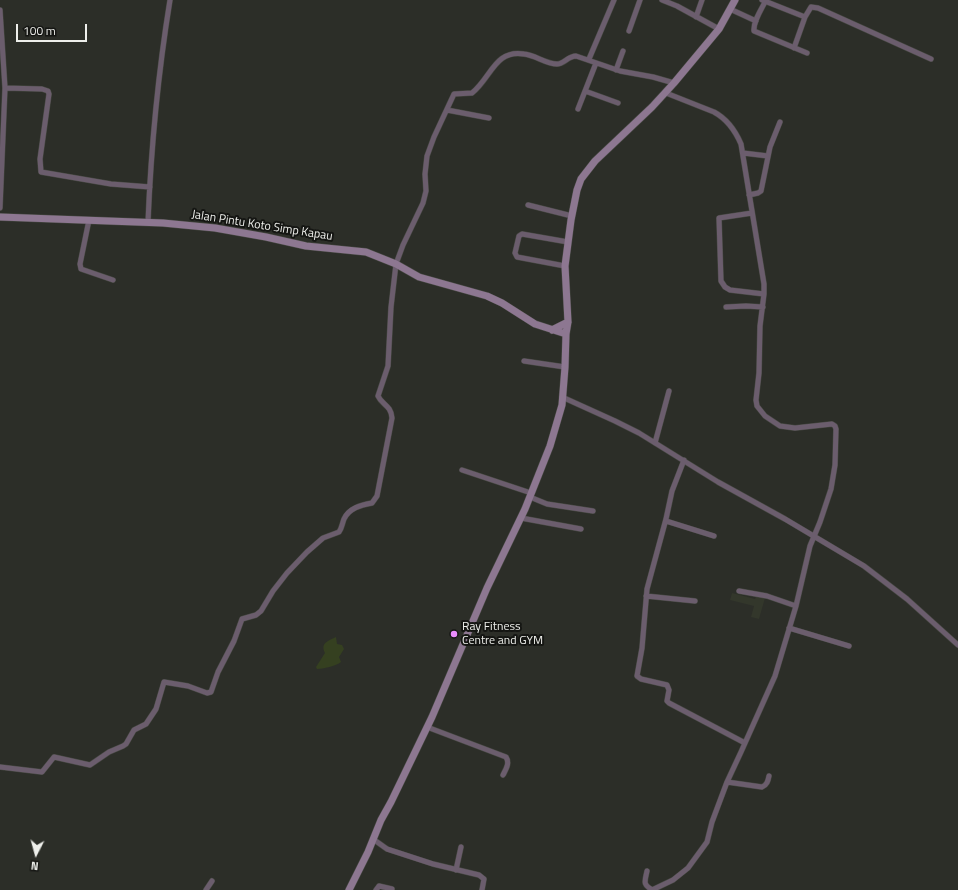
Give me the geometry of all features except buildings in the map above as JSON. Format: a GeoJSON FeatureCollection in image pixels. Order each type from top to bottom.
{"type":"FeatureCollection","features":[{"type":"Feature","properties":{"kind":"street"},"geometry":{"type":"LineString","coordinates":[[148,222],[151,159],[170,0]]}},
{"type":"Feature","properties":{"kind":"street"},"geometry":{"type":"LineString","coordinates":[[589,59],[614,0]]}},
{"type":"Feature","properties":{"kind":"street"},"geometry":{"type":"LineString","coordinates":[[629,31],[640,0]]}},
{"type":"Feature","properties":{"kind":"street"},"geometry":{"type":"LineString","coordinates":[[662,0],[674,2],[696,17],[719,29]]}},
{"type":"Feature","properties":{"kind":"street"},"geometry":{"type":"LineString","coordinates":[[696,17],[702,0]]}},
{"type":"Feature","properties":{"kind":"street"},"geometry":{"type":"LineString","coordinates":[[349,890],[381,820],[427,727],[487,588],[531,495],[552,439],[562,405],[565,367],[568,322],[565,266],[572,216],[577,190],[581,179],[589,168],[666,93],[719,29],[734,0]]}},
{"type":"Feature","properties":{"kind":"street"},"geometry":{"type":"LineString","coordinates":[[805,17],[764,1],[754,29],[756,33],[807,53]]}},
{"type":"Feature","properties":{"kind":"street"},"geometry":{"type":"LineString","coordinates":[[794,48],[805,17],[811,7],[818,8],[931,59]]}},
{"type":"Feature","properties":{"kind":"street"},"geometry":{"type":"LineString","coordinates":[[730,9],[756,21]]}},
{"type":"Feature","properties":{"kind":"street"},"geometry":{"type":"LineString","coordinates":[[0,10],[5,88],[0,208]]}},
{"type":"Feature","properties":{"kind":"street"},"geometry":{"type":"LineString","coordinates":[[616,70],[623,51]]}},
{"type":"Feature","properties":{"kind":"street"},"geometry":{"type":"LineString","coordinates":[[0,767],[42,772],[54,757],[90,765],[109,752],[126,744],[134,730],[146,724],[156,709],[164,682],[188,686],[207,693],[211,692],[218,672],[234,641],[242,619],[256,615],[261,611],[273,591],[287,573],[307,552],[323,538],[339,532],[348,513],[353,509],[372,503],[375,500],[392,418],[391,410],[378,396],[388,366],[391,307],[396,264],[403,245],[423,203],[426,191],[425,174],[427,156],[454,94],[472,93],[498,61],[504,56],[512,54],[525,54],[557,64],[563,62],[571,56],[589,59],[616,70],[652,76],[674,83]]}},
{"type":"Feature","properties":{"kind":"street"},"geometry":{"type":"LineString","coordinates":[[578,109],[596,63]]}},
{"type":"Feature","properties":{"kind":"street"},"geometry":{"type":"LineString","coordinates":[[5,88],[42,89],[48,91],[49,94],[40,159],[41,172],[111,184],[150,187]]}},
{"type":"Feature","properties":{"kind":"street"},"geometry":{"type":"LineString","coordinates":[[585,91],[618,103]]}},
{"type":"Feature","properties":{"kind":"street"},"geometry":{"type":"LineString","coordinates":[[647,871],[645,884],[652,890],[678,876],[688,868],[707,842],[712,822],[727,782],[746,743],[775,676],[796,606],[810,546],[825,510],[835,465],[836,429],[832,424],[795,428],[780,426],[765,416],[757,406],[756,400],[759,373],[760,326],[764,294],[743,154],[738,136],[731,125],[721,116],[666,93]]}},
{"type":"Feature","properties":{"kind":"street"},"geometry":{"type":"LineString","coordinates":[[447,110],[489,118]]}},
{"type":"Feature","properties":{"kind":"street"},"geometry":{"type":"LineString","coordinates":[[749,195],[761,192],[768,156],[780,122]]}},
{"type":"Feature","properties":{"kind":"street"},"geometry":{"type":"LineString","coordinates":[[743,154],[768,156]]}},
{"type":"Feature","properties":{"kind":"street"},"geometry":{"type":"LineString","coordinates":[[528,205],[572,216]]}},
{"type":"Feature","properties":{"kind":"street"},"geometry":{"type":"LineString","coordinates":[[752,213],[719,218],[721,281],[725,287],[730,290],[764,294]]}},
{"type":"Feature","properties":{"kind":"street","name":"Jalan Pintu Koto Simp Kapau"},"geometry":{"type":"LineString","coordinates":[[0,217],[148,222],[215,228],[253,234],[306,246],[366,252],[396,264],[420,277],[487,296],[502,303],[535,324],[566,334]]}},
{"type":"Feature","properties":{"kind":"street"},"geometry":{"type":"LineString","coordinates":[[89,220],[80,264],[81,269],[113,280]]}},
{"type":"Feature","properties":{"kind":"street"},"geometry":{"type":"LineString","coordinates":[[565,266],[517,257],[515,253],[519,236],[522,234],[568,242]]}},
{"type":"Feature","properties":{"kind":"street"},"geometry":{"type":"LineString","coordinates":[[726,307],[746,306],[763,308]]}},
{"type":"Feature","properties":{"kind":"street"},"geometry":{"type":"LineString","coordinates":[[552,330],[568,322]]}},
{"type":"Feature","properties":{"kind":"street"},"geometry":{"type":"LineString","coordinates":[[524,361],[565,367]]}},
{"type":"Feature","properties":{"kind":"street"},"geometry":{"type":"LineString","coordinates":[[655,443],[669,391]]}},
{"type":"Feature","properties":{"kind":"street"},"geometry":{"type":"LineString","coordinates":[[562,397],[616,421],[864,566],[886,581],[926,614],[958,645]]}},
{"type":"Feature","properties":{"kind":"street"},"geometry":{"type":"LineString","coordinates":[[684,460],[672,491],[666,521],[646,596],[642,648],[637,676],[641,679],[667,685],[669,690],[667,701],[669,703],[746,743]]}},
{"type":"Feature","properties":{"kind":"street"},"geometry":{"type":"LineString","coordinates":[[462,470],[531,495],[547,504],[593,511]]}},
{"type":"Feature","properties":{"kind":"street"},"geometry":{"type":"LineString","coordinates":[[521,518],[582,530]]}},
{"type":"Feature","properties":{"kind":"street"},"geometry":{"type":"LineString","coordinates":[[666,521],[714,536]]}},
{"type":"Feature","properties":{"kind":"street"},"geometry":{"type":"LineString","coordinates":[[739,591],[768,596],[796,606]]}},
{"type":"Feature","properties":{"kind":"street"},"geometry":{"type":"LineString","coordinates":[[646,596],[695,601]]}},
{"type":"Feature","properties":{"kind":"street"},"geometry":{"type":"LineString","coordinates":[[789,628],[849,646]]}},
{"type":"Feature","properties":{"kind":"street"},"geometry":{"type":"LineString","coordinates":[[427,727],[506,757],[508,764],[503,775]]}},
{"type":"Feature","properties":{"kind":"street"},"geometry":{"type":"LineString","coordinates":[[727,782],[762,787],[767,784],[769,776]]}},
{"type":"Feature","properties":{"kind":"street"},"geometry":{"type":"LineString","coordinates":[[373,839],[387,849],[442,867],[482,877],[484,882],[482,890]]}},
{"type":"Feature","properties":{"kind":"street"},"geometry":{"type":"LineString","coordinates":[[456,870],[461,846]]}},
{"type":"Feature","properties":{"kind":"street"},"geometry":{"type":"LineString","coordinates":[[206,890],[212,881]]}},
{"type":"Feature","properties":{"kind":"street"},"geometry":{"type":"LineString","coordinates":[[376,890],[379,886],[392,889]]}},
{"type":"Feature","properties":{"kind":"shaded area"},"geometry":{"type":"Polygon","coordinates":[[[732,593],[755,599],[756,596],[765,598],[759,619],[751,617],[754,606],[730,600],[732,593]]]}},
{"type":"Feature","properties":{"kind":"green space"},"geometry":{"type":"Polygon","coordinates":[[[336,637],[337,644],[342,645],[344,649],[339,657],[341,662],[336,665],[317,669],[316,667],[325,653],[323,647],[324,645],[336,637]]]}},
{"type":"Feature","properties":{"kind":"place","name":"Ray Fitness Centre and GYM"},"geometry":{"type":"Point","coordinates":[454,634]}}]}
